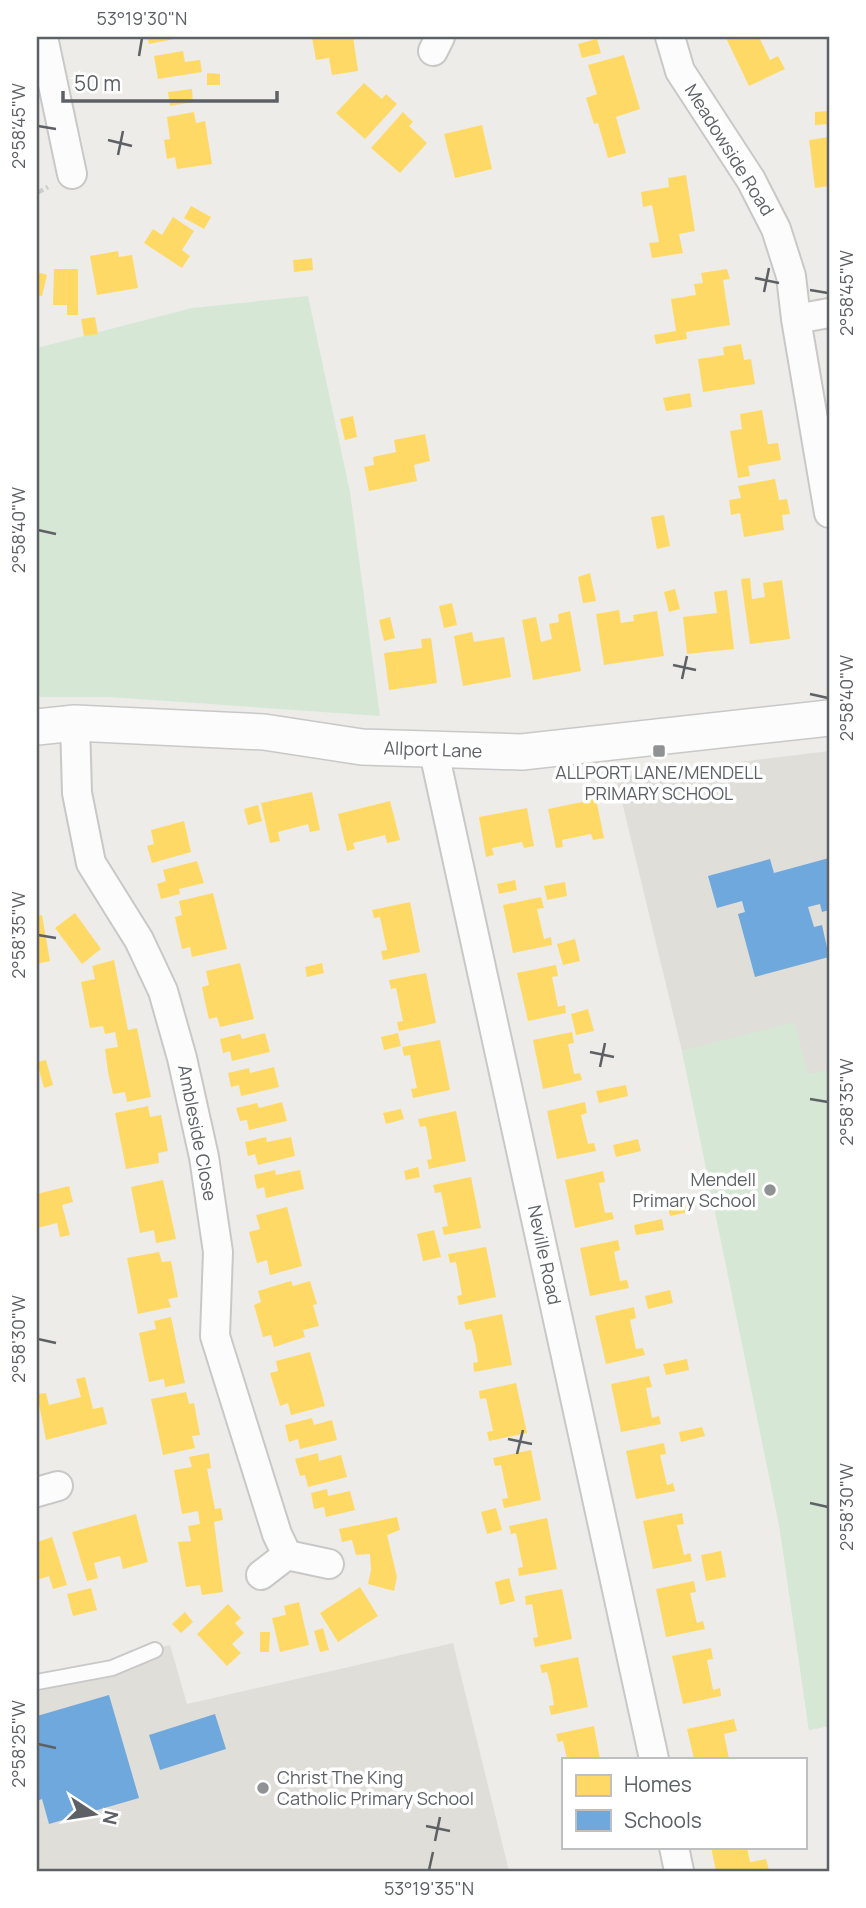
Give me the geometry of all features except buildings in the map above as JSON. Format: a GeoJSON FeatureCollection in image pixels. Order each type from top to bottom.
{"type":"FeatureCollection","features":[{"type":"Feature","properties":{"kind":"street"},"geometry":{"type":"LineString","coordinates":[[43,37],[72,174]]}},
{"type":"Feature","properties":{"kind":"street","name":"Meadowside Road"},"geometry":{"type":"LineString","coordinates":[[670,37],[680,71],[751,180],[776,229],[791,276],[829,513]]}},
{"type":"Feature","properties":{"kind":"street"},"geometry":{"type":"LineString","coordinates":[[796,319],[829,313]]}},
{"type":"Feature","properties":{"kind":"street","name":"Allport Lane"},"geometry":{"type":"LineString","coordinates":[[37,727],[75,723],[264,732],[362,747],[434,752],[522,752],[829,718]]}},
{"type":"Feature","properties":{"kind":"street","name":"Ambleside Close"},"geometry":{"type":"LineString","coordinates":[[75,723],[76,793],[91,863],[139,940],[163,991],[182,1058],[204,1157],[218,1252],[215,1336],[277,1534],[287,1555]]}},
{"type":"Feature","properties":{"kind":"street","name":"Neville Road"},"geometry":{"type":"LineString","coordinates":[[434,752],[654,1758]]}},
{"type":"Feature","properties":{"kind":"street"},"geometry":{"type":"LineString","coordinates":[[261,1575],[287,1555],[329,1564]]}},
{"type":"Feature","properties":{"kind":"street"},"geometry":{"type":"LineString","coordinates":[[674,1848],[679,1871]]}},
{"type":"Feature","properties":{"kind":"lane"},"geometry":{"type":"LineString","coordinates":[[37,1682],[112,1668],[155,1650]]}},
{"type":"Feature","properties":{"kind":"shaded area","name":"Mendell Primary School"},"geometry":{"type":"Polygon","coordinates":[[[829,751],[829,1726],[809,1730],[780,1530],[741,1329],[682,1051],[616,777],[829,751]]]}},
{"type":"Feature","properties":{"kind":"shaded area","name":"Christ The King Catholic Primary School"},"geometry":{"type":"Polygon","coordinates":[[[453,1643],[509,1871],[37,1871],[37,1679],[170,1645],[187,1704],[453,1643]]]}},
{"type":"Feature","properties":{"kind":"green space"},"geometry":{"type":"Polygon","coordinates":[[[308,296],[350,492],[380,716],[110,697],[37,697],[37,348],[192,308],[308,296]]]}},
{"type":"Feature","properties":{"kind":"green space"},"geometry":{"type":"Polygon","coordinates":[[[794,1022],[808,1074],[829,1070],[829,1726],[809,1730],[780,1530],[682,1051],[794,1022]]]}},
{"type":"Feature","properties":{"kind":"place","name":"ALLPORT LANE/MENDELL PRIMARY SCHOOL"},"geometry":{"type":"Point","coordinates":[659,751]}},
{"type":"Feature","properties":{"kind":"place","name":"Mendell Primary School"},"geometry":{"type":"Point","coordinates":[770,1190]}},
{"type":"Feature","properties":{"kind":"place","name":"Christ The King Catholic Primary School"},"geometry":{"type":"Point","coordinates":[263,1788]}}]}
